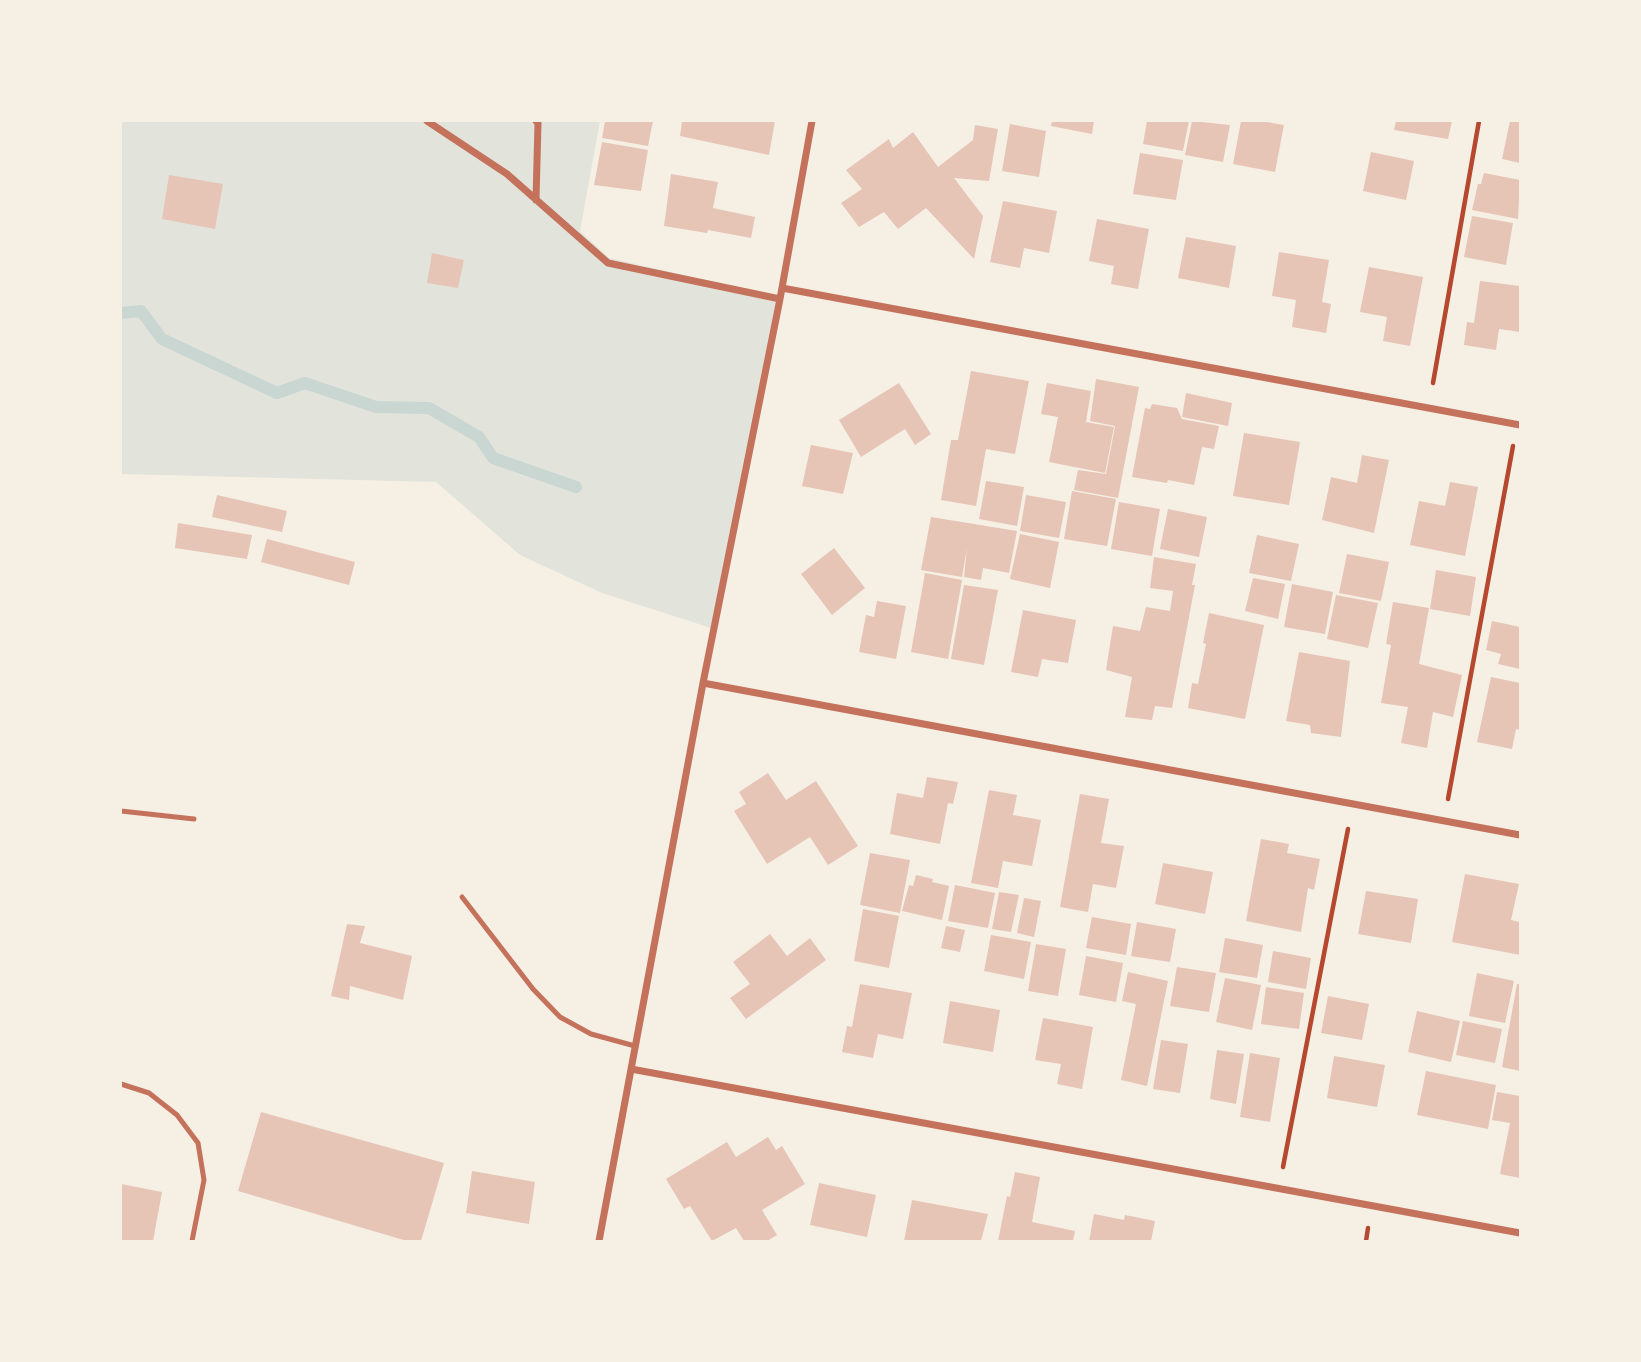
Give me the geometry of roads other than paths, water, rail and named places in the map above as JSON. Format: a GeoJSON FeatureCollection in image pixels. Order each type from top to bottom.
{"type":"FeatureCollection","features":[{"type":"Feature","properties":{"kind":"street"},"geometry":{"type":"LineString","coordinates":[[427,121],[507,174],[608,263],[780,299]]}},
{"type":"Feature","properties":{"kind":"street"},"geometry":{"type":"LineString","coordinates":[[536,121],[536,200]]}},
{"type":"Feature","properties":{"kind":"street"},"geometry":{"type":"LineString","coordinates":[[599,1241],[812,121]]}},
{"type":"Feature","properties":{"kind":"street"},"geometry":{"type":"LineString","coordinates":[[782,288],[1519,425]]}},
{"type":"Feature","properties":{"kind":"street"},"geometry":{"type":"LineString","coordinates":[[703,684],[1520,835]]}},
{"type":"Feature","properties":{"kind":"street"},"geometry":{"type":"LineString","coordinates":[[631,1069],[1520,1233]]}},
{"type":"Feature","properties":{"kind":"lane"},"geometry":{"type":"LineString","coordinates":[[121,811],[194,819]]}},
{"type":"Feature","properties":{"kind":"lane"},"geometry":{"type":"LineString","coordinates":[[462,897],[533,989],[560,1017],[591,1034],[635,1046]]}},
{"type":"Feature","properties":{"kind":"lane"},"geometry":{"type":"LineString","coordinates":[[121,1084],[149,1093],[177,1115],[198,1143],[204,1180],[192,1241]]}},
{"type":"Feature","properties":{"kind":"waterway"},"geometry":{"type":"LineString","coordinates":[[121,313],[141,311],[162,339],[277,393],[305,383],[376,407],[429,408],[479,437],[493,458],[576,487]]}}]}
